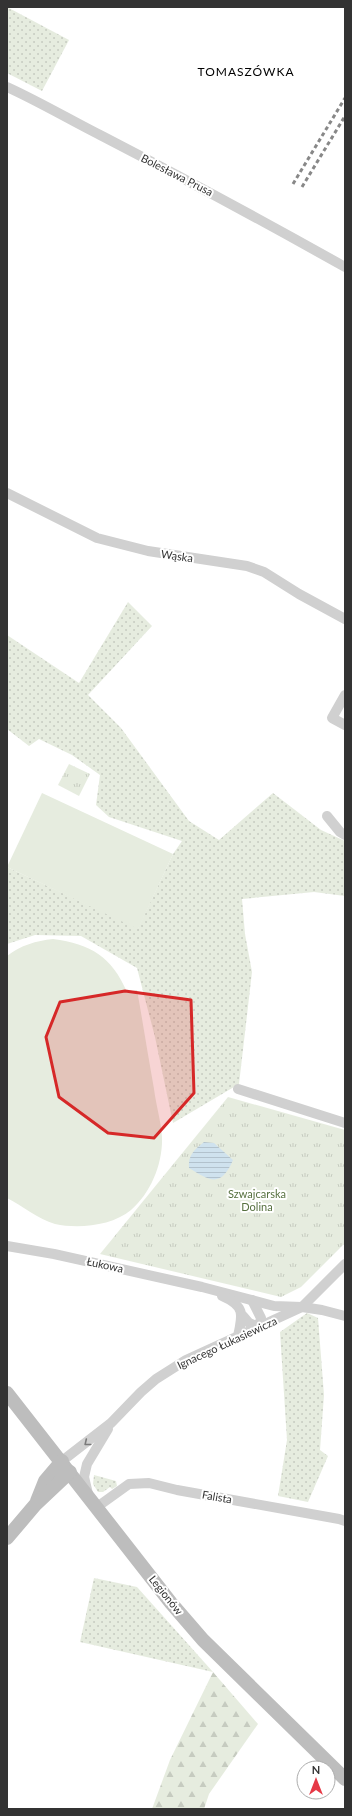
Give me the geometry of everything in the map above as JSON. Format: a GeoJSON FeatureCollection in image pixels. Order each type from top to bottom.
{"type":"FeatureCollection","features":[{"type":"Feature","properties":{"kind":"street","name":"Bolesława Prusa"},"geometry":{"type":"LineString","coordinates":[[7,87],[35,100],[78,124],[238,206],[345,267]]}},
{"type":"Feature","properties":{"kind":"street","name":"Wąska"},"geometry":{"type":"LineString","coordinates":[[7,493],[97,538],[148,551],[247,566],[264,572],[299,594],[345,619]]}},
{"type":"Feature","properties":{"kind":"street"},"geometry":{"type":"LineString","coordinates":[[345,695],[332,718],[345,725]]}},
{"type":"Feature","properties":{"kind":"street"},"geometry":{"type":"LineString","coordinates":[[327,816],[340,832],[345,835]]}},
{"type":"Feature","properties":{"kind":"street"},"geometry":{"type":"LineString","coordinates":[[238,1089],[345,1123]]}},
{"type":"Feature","properties":{"kind":"street","name":"Łukowa"},"geometry":{"type":"LineString","coordinates":[[7,1246],[60,1255],[202,1287],[282,1308],[302,1307],[345,1316]]}},
{"type":"Feature","properties":{"kind":"street","name":"Ignacego Łukasiewicza"},"geometry":{"type":"LineString","coordinates":[[66,1467],[111,1423],[126,1406],[156,1379],[186,1360],[302,1307],[345,1264]]}},
{"type":"Feature","properties":{"kind":"street","name":"Łukowa"},"geometry":{"type":"LineString","coordinates":[[202,1287],[232,1300],[240,1307],[243,1316],[249,1324],[259,1327]]}},
{"type":"Feature","properties":{"kind":"street"},"geometry":{"type":"LineString","coordinates":[[252,1300],[261,1318],[259,1327]]}},
{"type":"Feature","properties":{"kind":"street"},"geometry":{"type":"LineString","coordinates":[[238,1336],[243,1316]]}},
{"type":"Feature","properties":{"kind":"street","name":"Legionów"},"geometry":{"type":"LineString","coordinates":[[7,1393],[171,1603],[203,1640],[345,1779]]}},
{"type":"Feature","properties":{"kind":"street","name":"Ignacego Łukasiewicza"},"geometry":{"type":"LineString","coordinates":[[88,1495],[84,1477],[87,1464],[111,1423]]}},
{"type":"Feature","properties":{"kind":"street"},"geometry":{"type":"LineString","coordinates":[[7,1538],[66,1467],[87,1464]]}},
{"type":"Feature","properties":{"kind":"street","name":"Falista"},"geometry":{"type":"LineString","coordinates":[[97,1507],[129,1484],[149,1483],[345,1521]]}},
{"type":"Feature","properties":{"kind":"highlighted area"},"geometry":{"type":"Polygon","coordinates":[[[125,991],[191,1000],[194,1093],[154,1138],[108,1133],[59,1097],[46,1037],[60,1002],[125,991]]]}},
{"type":"Feature","properties":{"kind":"green space"},"geometry":{"type":"Polygon","coordinates":[[[7,7],[69,40],[42,91],[7,73],[7,7]]]}},
{"type":"Feature","properties":{"kind":"green space"},"geometry":{"type":"Polygon","coordinates":[[[128,602],[152,626],[88,695],[121,728],[189,821],[219,840],[273,793],[321,830],[345,841],[345,896],[314,892],[242,899],[245,934],[252,972],[239,1084],[173,1123],[155,1037],[137,968],[81,936],[35,935],[7,944],[7,867],[138,928],[173,854],[182,841],[109,817],[96,805],[100,775],[72,755],[39,739],[29,746],[7,729],[7,635],[79,683],[128,602]]]}},
{"type":"Feature","properties":{"kind":"green space"},"geometry":{"type":"Polygon","coordinates":[[[69,764],[90,774],[79,796],[58,785],[69,764]]]}},
{"type":"Feature","properties":{"kind":"green space"},"geometry":{"type":"Polygon","coordinates":[[[42,793],[173,854],[138,929],[7,867],[42,793]]]}},
{"type":"Feature","properties":{"kind":"green space"},"geometry":{"type":"Polygon","coordinates":[[[53,939],[78,944],[99,954],[114,970],[127,992],[137,990],[161,1125],[162,1147],[158,1167],[150,1186],[144,1195],[131,1210],[123,1215],[114,1220],[94,1225],[74,1226],[55,1224],[43,1219],[7,1198],[7,956],[29,944],[53,939]]]}},
{"type":"Feature","properties":{"kind":"green space","name":"Szwajcarska Dolina"},"geometry":{"type":"Polygon","coordinates":[[[228,1097],[345,1130],[345,1243],[301,1287],[281,1297],[100,1254],[228,1097]]]}},
{"type":"Feature","properties":{"kind":"green space"},"geometry":{"type":"Polygon","coordinates":[[[307,1313],[318,1318],[324,1395],[320,1450],[328,1456],[308,1502],[278,1496],[287,1440],[280,1332],[307,1313]]]}},
{"type":"Feature","properties":{"kind":"green space"},"geometry":{"type":"Polygon","coordinates":[[[94,1475],[116,1481],[117,1486],[112,1489],[110,1487],[103,1492],[98,1492],[93,1484],[94,1475]]]}},
{"type":"Feature","properties":{"kind":"green space"},"geometry":{"type":"Polygon","coordinates":[[[94,1578],[137,1587],[213,1672],[80,1642],[94,1578]]]}},
{"type":"Feature","properties":{"kind":"green space"},"geometry":{"type":"Polygon","coordinates":[[[213,1672],[258,1724],[209,1794],[204,1809],[152,1809],[170,1760],[213,1672]]]}},
{"type":"Feature","properties":{"kind":"water"},"geometry":{"type":"Polygon","coordinates":[[[204,1142],[214,1143],[233,1160],[229,1169],[219,1178],[209,1179],[189,1168],[192,1153],[204,1142]]]}},
{"type":"Feature","properties":{"kind":"railway"},"geometry":{"type":"LineString","coordinates":[[293,184],[345,98]]}},
{"type":"Feature","properties":{"kind":"railway"},"geometry":{"type":"LineString","coordinates":[[302,187],[345,116]]}},
{"type":"Feature","properties":{"kind":"district","name":"TOMASZÓWKA"},"geometry":{"type":"Point","coordinates":[246,72]}}]}
